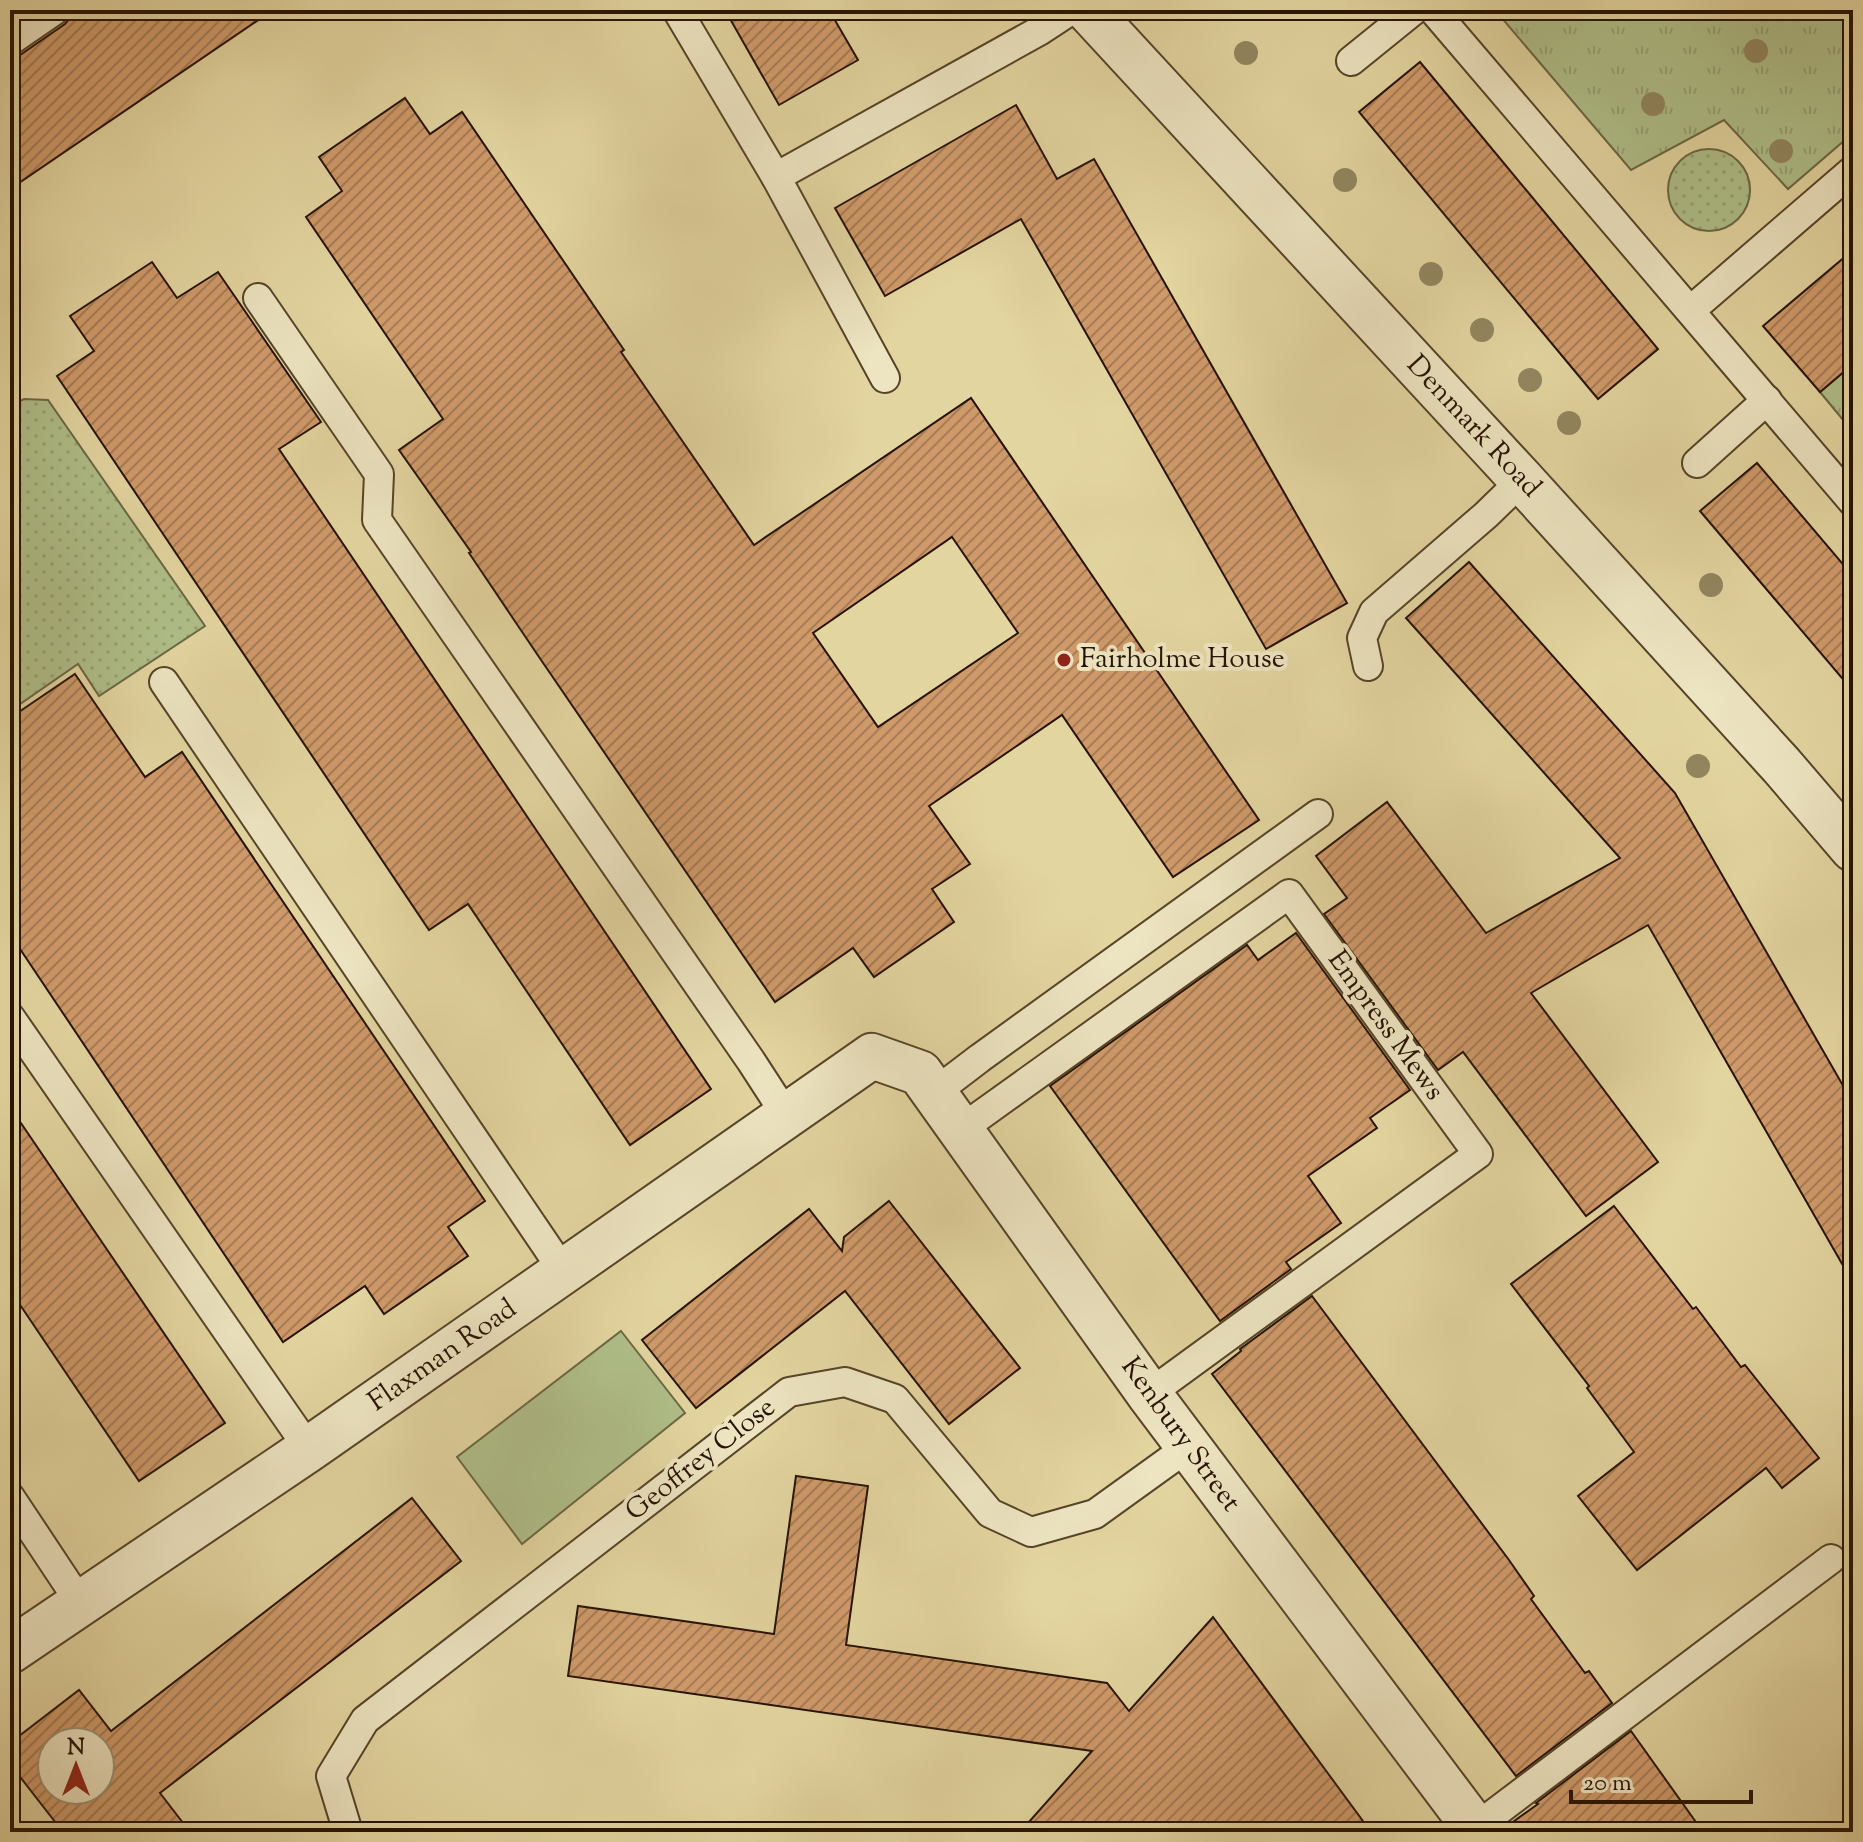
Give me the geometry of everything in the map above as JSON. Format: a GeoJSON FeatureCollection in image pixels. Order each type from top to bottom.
{"type":"FeatureCollection","features":[{"type":"Feature","properties":{"kind":"street","name":"Denmark Road"},"geometry":{"type":"LineString","coordinates":[[1088,10],[1522,480],[1782,766],[1853,849]]}},
{"type":"Feature","properties":{"kind":"street","name":"Flaxman Road"},"geometry":{"type":"LineString","coordinates":[[10,1651],[309,1449],[872,1056]]}},
{"type":"Feature","properties":{"kind":"street","name":"Kenbury Street"},"geometry":{"type":"LineString","coordinates":[[872,1056],[920,1073],[1149,1394],[1477,1830]]}},
{"type":"Feature","properties":{"kind":"lane"},"geometry":{"type":"LineString","coordinates":[[10,41],[55,10]]}},
{"type":"Feature","properties":{"kind":"lane"},"geometry":{"type":"LineString","coordinates":[[677,10],[776,177],[885,378]]}},
{"type":"Feature","properties":{"kind":"lane"},"geometry":{"type":"LineString","coordinates":[[776,177],[1029,37],[1071,10]]}},
{"type":"Feature","properties":{"kind":"lane"},"geometry":{"type":"LineString","coordinates":[[1351,61],[1414,10]]}},
{"type":"Feature","properties":{"kind":"lane"},"geometry":{"type":"LineString","coordinates":[[1433,10],[1853,502]]}},
{"type":"Feature","properties":{"kind":"lane"},"geometry":{"type":"LineString","coordinates":[[1691,310],[1853,170]]}},
{"type":"Feature","properties":{"kind":"lane"},"geometry":{"type":"LineString","coordinates":[[258,298],[379,474],[377,520],[786,1115]]}},
{"type":"Feature","properties":{"kind":"lane"},"geometry":{"type":"LineString","coordinates":[[1697,463],[1767,400]]}},
{"type":"Feature","properties":{"kind":"lane"},"geometry":{"type":"LineString","coordinates":[[1368,666],[1362,638],[1374,612],[1522,480]]}},
{"type":"Feature","properties":{"kind":"lane"},"geometry":{"type":"LineString","coordinates":[[164,682],[564,1272]]}},
{"type":"Feature","properties":{"kind":"lane"},"geometry":{"type":"LineString","coordinates":[[934,1093],[1318,814]]}},
{"type":"Feature","properties":{"kind":"lane","name":"Empress Mews"},"geometry":{"type":"LineString","coordinates":[[960,1130],[1289,894],[1478,1154],[1149,1394]]}},
{"type":"Feature","properties":{"kind":"lane"},"geometry":{"type":"LineString","coordinates":[[10,1017],[309,1449]]}},
{"type":"Feature","properties":{"kind":"lane","name":"Geoffrey Close"},"geometry":{"type":"LineString","coordinates":[[348,1832],[331,1776],[365,1720],[789,1392],[845,1382],[895,1399],[990,1513],[1031,1532],[1095,1514],[1188,1447]]}},
{"type":"Feature","properties":{"kind":"lane"},"geometry":{"type":"LineString","coordinates":[[10,1497],[81,1604]]}},
{"type":"Feature","properties":{"kind":"lane"},"geometry":{"type":"LineString","coordinates":[[1477,1830],[1831,1559]]}},
{"type":"Feature","properties":{"kind":"green space"},"geometry":{"type":"Polygon","coordinates":[[[1495,10],[1853,10],[1853,133],[1788,189],[1724,120],[1631,170],[1495,10]]]}},
{"type":"Feature","properties":{"kind":"green space"},"geometry":{"type":"Polygon","coordinates":[[[1709,149],[1725,153],[1738,161],[1746,174],[1750,190],[1746,206],[1738,219],[1725,227],[1709,231],[1693,227],[1680,219],[1672,206],[1668,190],[1672,174],[1680,161],[1693,153],[1709,149]]]}},
{"type":"Feature","properties":{"kind":"green space"},"geometry":{"type":"Polygon","coordinates":[[[1853,364],[1853,432],[1820,392],[1853,364]]]}},
{"type":"Feature","properties":{"kind":"green space"},"geometry":{"type":"Polygon","coordinates":[[[24,399],[48,400],[205,626],[99,696],[78,664],[10,711],[10,406],[24,399]]]}},
{"type":"Feature","properties":{"kind":"green space"},"geometry":{"type":"Polygon","coordinates":[[[621,1331],[685,1413],[522,1544],[457,1457],[621,1331]]]}},
{"type":"Feature","properties":{"kind":"building"},"geometry":{"type":"Polygon","coordinates":[[[72,10],[273,10],[10,189],[10,58],[20,55],[65,24],[72,10]]]}},
{"type":"Feature","properties":{"kind":"building"},"geometry":{"type":"Polygon","coordinates":[[[725,10],[829,10],[858,60],[779,105],[725,10]]]}},
{"type":"Feature","properties":{"kind":"building"},"geometry":{"type":"Polygon","coordinates":[[[1420,62],[1658,349],[1598,399],[1359,112],[1420,62]]]}},
{"type":"Feature","properties":{"kind":"building"},"geometry":{"type":"Polygon","coordinates":[[[405,98],[430,134],[462,112],[754,545],[971,398],[1259,820],[1173,877],[1062,715],[929,806],[970,864],[932,889],[954,922],[874,977],[853,948],[775,1002],[399,450],[443,419],[306,217],[342,191],[319,157],[405,98]],[[952,537],[813,633],[878,727],[1018,633],[952,537]]]}},
{"type":"Feature","properties":{"kind":"building"},"geometry":{"type":"Polygon","coordinates":[[[1016,105],[1057,179],[1094,159],[1347,603],[1266,649],[1021,219],[885,296],[835,208],[1016,105]]]}},
{"type":"Feature","properties":{"kind":"building"},"geometry":{"type":"Polygon","coordinates":[[[1853,250],[1853,364],[1820,392],[1763,326],[1853,250]]]}},
{"type":"Feature","properties":{"kind":"building"},"geometry":{"type":"Polygon","coordinates":[[[152,262],[177,298],[218,272],[321,422],[279,449],[711,1089],[630,1145],[468,904],[429,930],[57,376],[94,351],[70,316],[152,262]]]}},
{"type":"Feature","properties":{"kind":"building"},"geometry":{"type":"Polygon","coordinates":[[[1757,463],[1853,576],[1853,691],[1700,511],[1757,463]]]}},
{"type":"Feature","properties":{"kind":"building"},"geometry":{"type":"Polygon","coordinates":[[[1469,562],[1675,793],[1853,1103],[1853,1283],[1648,925],[1531,993],[1658,1162],[1586,1216],[1463,1052],[1438,1070],[1324,914],[1347,898],[1316,856],[1387,802],[1486,933],[1620,858],[1406,618],[1469,562]]]}},
{"type":"Feature","properties":{"kind":"building"},"geometry":{"type":"Polygon","coordinates":[[[75,674],[145,777],[182,752],[485,1201],[448,1227],[468,1256],[384,1314],[365,1286],[283,1342],[10,934],[10,718],[75,674]]]}},
{"type":"Feature","properties":{"kind":"building"},"geometry":{"type":"Polygon","coordinates":[[[1296,933],[1410,1090],[1370,1118],[1377,1128],[1308,1176],[1341,1223],[1286,1262],[1291,1269],[1220,1321],[1050,1086],[1247,945],[1258,960],[1296,933]]]}},
{"type":"Feature","properties":{"kind":"building"},"geometry":{"type":"Polygon","coordinates":[[[10,1107],[225,1423],[139,1481],[10,1290],[10,1107]]]}},
{"type":"Feature","properties":{"kind":"building"},"geometry":{"type":"Polygon","coordinates":[[[889,1201],[1020,1368],[949,1424],[845,1291],[696,1408],[642,1340],[809,1209],[842,1251],[844,1237],[889,1201]]]}},
{"type":"Feature","properties":{"kind":"building"},"geometry":{"type":"Polygon","coordinates":[[[1614,1206],[1693,1309],[1696,1307],[1741,1367],[1745,1365],[1819,1458],[1782,1488],[1766,1468],[1637,1570],[1578,1496],[1634,1452],[1587,1388],[1589,1386],[1511,1284],[1614,1206]]]}},
{"type":"Feature","properties":{"kind":"building"},"geometry":{"type":"Polygon","coordinates":[[[1312,1296],[1509,1560],[1534,1596],[1531,1599],[1585,1673],[1589,1671],[1612,1703],[1516,1776],[1212,1374],[1240,1349],[1312,1296]]]}},
{"type":"Feature","properties":{"kind":"building"},"geometry":{"type":"Polygon","coordinates":[[[796,1476],[868,1486],[846,1645],[1107,1683],[1129,1711],[1213,1617],[1371,1832],[1020,1832],[1092,1751],[568,1676],[578,1606],[774,1634],[796,1476]]]}},
{"type":"Feature","properties":{"kind":"building"},"geometry":{"type":"Polygon","coordinates":[[[412,1498],[461,1561],[160,1793],[190,1832],[63,1832],[43,1806],[116,1806],[116,1727],[412,1498]]]}},
{"type":"Feature","properties":{"kind":"building"},"geometry":{"type":"Polygon","coordinates":[[[79,1690],[107,1726],[36,1726],[36,1797],[10,1764],[10,1743],[79,1690]]]}},
{"type":"Feature","properties":{"kind":"building"},"geometry":{"type":"Polygon","coordinates":[[[1631,1731],[1703,1832],[1502,1832],[1536,1803],[1631,1731]]]}},
{"type":"Feature","properties":{"kind":"place","name":"Fairholme House"},"geometry":{"type":"Point","coordinates":[1064,660]}}]}
